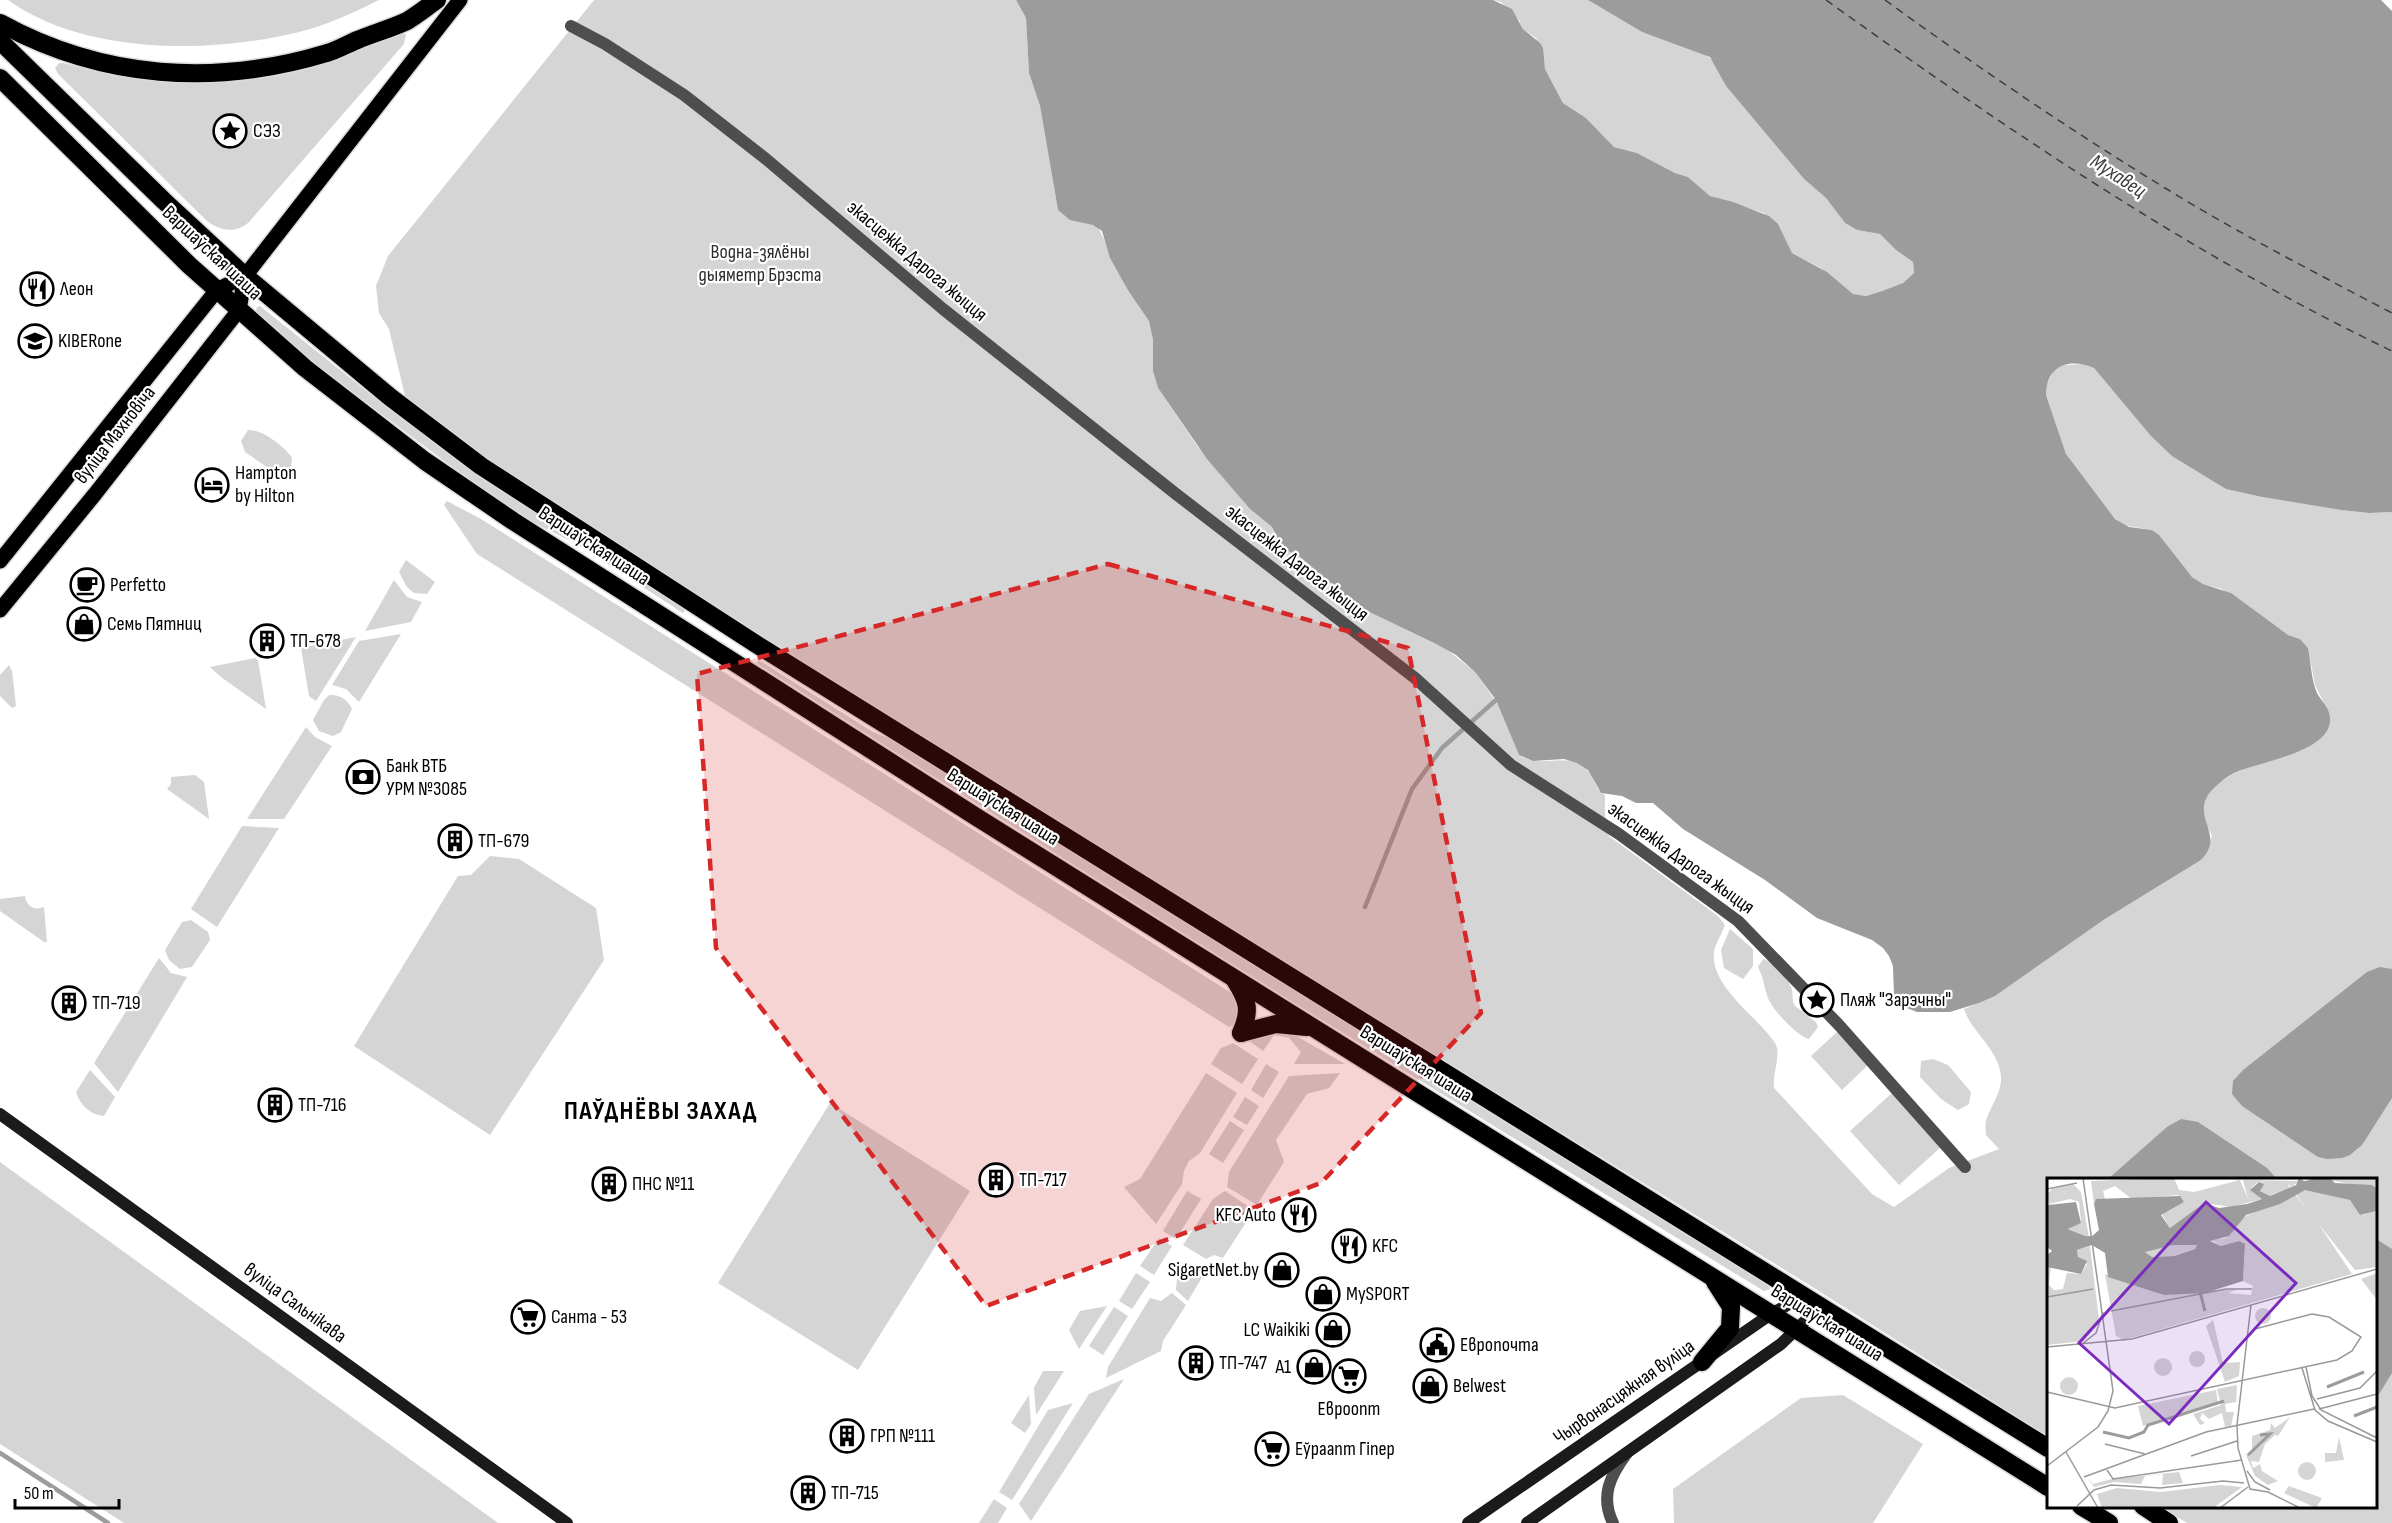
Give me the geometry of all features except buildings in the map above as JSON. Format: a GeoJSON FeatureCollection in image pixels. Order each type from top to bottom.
{"type":"FeatureCollection","features":[{"type":"Feature","properties":{"kind":"highway"},"geometry":{"type":"LineString","coordinates":[[0,22],[33,41],[84,58],[128,69],[176,74],[231,72],[329,53],[408,20],[437,0]]}},
{"type":"Feature","properties":{"kind":"highway","name":"Варшаўская шаша"},"geometry":{"type":"LineString","coordinates":[[0,41],[164,201],[245,276],[390,398],[481,466],[756,644],[2047,1447]]}},
{"type":"Feature","properties":{"kind":"highway","name":"Варшаўская шаша"},"geometry":{"type":"LineString","coordinates":[[0,78],[217,290],[305,368],[425,461],[513,522],[1234,979],[2047,1486]]}},
{"type":"Feature","properties":{"kind":"highway"},"geometry":{"type":"LineString","coordinates":[[682,629],[697,606]]}},
{"type":"Feature","properties":{"kind":"highway"},"geometry":{"type":"LineString","coordinates":[[742,668],[756,644]]}},
{"type":"Feature","properties":{"kind":"highway"},"geometry":{"type":"LineString","coordinates":[[1234,979],[1245,997],[1247,1008],[1247,1020],[1241,1033],[1276,1024],[1316,1029]]}},
{"type":"Feature","properties":{"kind":"highway"},"geometry":{"type":"LineString","coordinates":[[1702,1362],[1730,1328],[1731,1307],[1713,1278]]}},
{"type":"Feature","properties":{"kind":"highway"},"geometry":{"type":"LineString","coordinates":[[2084,1508],[2109,1523]]}},
{"type":"Feature","properties":{"kind":"highway"},"geometry":{"type":"LineString","coordinates":[[2146,1508],[2169,1523]]}},
{"type":"Feature","properties":{"kind":"main road","name":"вуліца Махновіча"},"geometry":{"type":"LineString","coordinates":[[0,561],[217,290],[245,276],[460,0]]}},
{"type":"Feature","properties":{"kind":"main road","name":"вуліца Махновіча"},"geometry":{"type":"LineString","coordinates":[[0,610],[95,494],[239,310],[245,276]]}},
{"type":"Feature","properties":{"kind":"main road","name":"вуліца Сальнікава"},"geometry":{"type":"LineString","coordinates":[[0,1114],[567,1523]]}},
{"type":"Feature","properties":{"kind":"main road","name":"Чырвонасцяжная вуліца"},"geometry":{"type":"LineString","coordinates":[[1468,1523],[1771,1314],[1811,1300]]}},
{"type":"Feature","properties":{"kind":"main road"},"geometry":{"type":"LineString","coordinates":[[1527,1523],[1744,1371],[1796,1330],[1811,1300]]}},
{"type":"Feature","properties":{"kind":"street","name":"экасцежка Дарога жыцця"},"geometry":{"type":"LineString","coordinates":[[571,26],[605,44],[684,95],[766,159],[943,309],[1176,494],[1415,678],[1510,765],[1619,834],[1738,921],[1838,1024],[1965,1167]]}},
{"type":"Feature","properties":{"kind":"street"},"geometry":{"type":"LineString","coordinates":[[1613,1523],[1606,1507],[1606,1492],[1611,1476],[1629,1451]]}},
{"type":"Feature","properties":{"kind":"highlighted area"},"geometry":{"type":"Polygon","coordinates":[[[1108,564],[1408,648],[1481,1013],[1321,1183],[986,1306],[716,948],[697,674],[1108,564]]]}},
{"type":"Feature","properties":{"kind":"green space"},"geometry":{"type":"Polygon","coordinates":[[[8,0],[379,0],[320,26],[299,32],[227,44],[188,46],[149,45],[110,40],[73,31],[39,18],[8,0]]]}},
{"type":"Feature","properties":{"kind":"green space","name":"Водна-зялёны дыяметр Брэста"},"geometry":{"type":"Polygon","coordinates":[[[594,0],[1016,0],[1026,18],[1029,73],[1040,106],[1058,210],[1098,227],[1129,292],[1149,321],[1153,340],[1153,371],[1158,388],[1198,447],[1250,509],[1272,527],[1283,549],[1299,556],[1359,607],[1446,649],[1475,672],[1499,706],[1519,755],[1533,761],[1571,761],[1588,770],[1598,788],[1605,795],[1609,836],[1718,916],[1725,925],[1714,951],[1715,964],[1719,977],[1727,989],[1768,1033],[1777,1047],[1774,1088],[1872,1194],[1894,1207],[1949,1168],[1999,1149],[1986,1135],[1986,1124],[1987,1116],[2000,1087],[2000,1071],[1992,1052],[1973,1027],[1964,1009],[1995,996],[2105,919],[2201,860],[2212,836],[2203,814],[2206,798],[2211,791],[2231,775],[2246,768],[2324,703],[2315,685],[2308,648],[2300,639],[2288,635],[2222,589],[2203,584],[2192,577],[2152,530],[2122,525],[2106,510],[2066,454],[2046,395],[2046,386],[2054,370],[2064,365],[2086,364],[2094,368],[2150,435],[2226,489],[2341,510],[2369,513],[2392,512],[2392,1523],[2187,1523],[2163,1508],[2377,1508],[2377,1178],[2047,1178],[2047,1435],[1806,1283],[920,739],[509,476],[406,400],[389,329],[379,313],[376,286],[388,256],[594,0]]]}},
{"type":"Feature","properties":{"kind":"green space"},"geometry":{"type":"Polygon","coordinates":[[[1493,0],[1588,0],[1642,32],[1704,53],[1713,61],[1726,86],[1804,179],[1826,198],[1845,223],[1857,230],[1880,234],[1896,250],[1913,262],[1914,273],[1903,283],[1882,291],[1866,296],[1853,294],[1821,268],[1792,253],[1780,229],[1764,213],[1710,196],[1688,177],[1675,173],[1637,153],[1614,147],[1586,118],[1563,103],[1545,69],[1543,54],[1536,38],[1523,29],[1519,20],[1501,2],[1493,0]]]}},
{"type":"Feature","properties":{"kind":"green space"},"geometry":{"type":"Polygon","coordinates":[[[401,31],[406,35],[404,44],[249,222],[234,230],[223,229],[207,221],[58,74],[55,68],[59,63],[63,63],[96,71],[173,82],[238,80],[401,31]]]}},
{"type":"Feature","properties":{"kind":"green space"},"geometry":{"type":"Polygon","coordinates":[[[260,306],[384,405],[473,471],[686,609],[683,613],[575,543],[528,520],[463,475],[308,359],[259,315],[256,311],[260,306]]]}},
{"type":"Feature","properties":{"kind":"green space"},"geometry":{"type":"Polygon","coordinates":[[[248,430],[260,432],[284,449],[292,458],[291,469],[282,475],[277,474],[245,452],[241,441],[248,430]]]}},
{"type":"Feature","properties":{"kind":"green space"},"geometry":{"type":"Polygon","coordinates":[[[447,501],[481,519],[1233,994],[1241,1012],[1237,1024],[1229,1027],[477,554],[444,505],[447,501]]]}},
{"type":"Feature","properties":{"kind":"green space"},"geometry":{"type":"Polygon","coordinates":[[[406,560],[435,582],[427,594],[414,593],[407,587],[399,572],[406,560]]]}},
{"type":"Feature","properties":{"kind":"green space"},"geometry":{"type":"Polygon","coordinates":[[[394,580],[407,597],[422,602],[411,622],[365,631],[394,580]]]}},
{"type":"Feature","properties":{"kind":"green space"},"geometry":{"type":"Polygon","coordinates":[[[401,634],[359,702],[346,689],[332,685],[359,641],[401,634]]]}},
{"type":"Feature","properties":{"kind":"green space"},"geometry":{"type":"Polygon","coordinates":[[[356,637],[316,701],[309,696],[301,648],[356,637]]]}},
{"type":"Feature","properties":{"kind":"green space"},"geometry":{"type":"Polygon","coordinates":[[[255,658],[258,660],[266,709],[210,667],[255,658]]]}},
{"type":"Feature","properties":{"kind":"green space"},"geometry":{"type":"Polygon","coordinates":[[[759,660],[873,732],[895,741],[1768,1285],[1770,1289],[1764,1291],[1258,980],[1006,823],[756,663],[759,660]]]}},
{"type":"Feature","properties":{"kind":"green space"},"geometry":{"type":"Polygon","coordinates":[[[9,665],[12,671],[16,706],[12,708],[0,696],[0,675],[9,665]]]}},
{"type":"Feature","properties":{"kind":"green space"},"geometry":{"type":"Polygon","coordinates":[[[329,695],[343,698],[352,709],[341,732],[333,736],[319,731],[313,720],[329,695]]]}},
{"type":"Feature","properties":{"kind":"green space"},"geometry":{"type":"Polygon","coordinates":[[[306,727],[315,737],[332,746],[284,819],[247,819],[306,727]]]}},
{"type":"Feature","properties":{"kind":"green space"},"geometry":{"type":"Polygon","coordinates":[[[195,775],[204,782],[209,819],[167,789],[171,784],[171,777],[195,775]]]}},
{"type":"Feature","properties":{"kind":"green space"},"geometry":{"type":"Polygon","coordinates":[[[242,826],[279,828],[217,927],[191,909],[242,826]]]}},
{"type":"Feature","properties":{"kind":"green space"},"geometry":{"type":"Polygon","coordinates":[[[490,856],[519,859],[596,908],[604,960],[490,1135],[354,1046],[458,876],[471,875],[490,856]]]}},
{"type":"Feature","properties":{"kind":"green space"},"geometry":{"type":"Polygon","coordinates":[[[25,896],[31,907],[44,907],[47,942],[0,911],[0,899],[25,896]]]}},
{"type":"Feature","properties":{"kind":"green space"},"geometry":{"type":"Polygon","coordinates":[[[191,920],[208,932],[210,940],[192,967],[180,969],[169,960],[165,950],[182,922],[191,920]]]}},
{"type":"Feature","properties":{"kind":"green space"},"geometry":{"type":"Polygon","coordinates":[[[1730,929],[1753,949],[1753,966],[1743,979],[1724,968],[1721,950],[1730,929]]]}},
{"type":"Feature","properties":{"kind":"green space"},"geometry":{"type":"Polygon","coordinates":[[[159,958],[171,973],[187,977],[118,1092],[94,1063],[159,958]]]}},
{"type":"Feature","properties":{"kind":"green space"},"geometry":{"type":"Polygon","coordinates":[[[1763,959],[1775,966],[1786,978],[1792,989],[1795,1006],[1816,1022],[1818,1027],[1809,1039],[1791,1027],[1778,1014],[1769,1000],[1758,967],[1763,959]]]}},
{"type":"Feature","properties":{"kind":"green space"},"geometry":{"type":"Polygon","coordinates":[[[1286,1030],[1345,1064],[1294,1064],[1301,1052],[1289,1038],[1274,1035],[1263,1051],[1245,1038],[1286,1030]]]}},
{"type":"Feature","properties":{"kind":"green space"},"geometry":{"type":"Polygon","coordinates":[[[1837,1032],[1868,1065],[1842,1090],[1811,1056],[1837,1032]]]}},
{"type":"Feature","properties":{"kind":"green space"},"geometry":{"type":"Polygon","coordinates":[[[1233,1043],[1258,1059],[1242,1084],[1211,1064],[1221,1048],[1233,1043]]]}},
{"type":"Feature","properties":{"kind":"green space"},"geometry":{"type":"Polygon","coordinates":[[[1933,1059],[1948,1065],[1971,1092],[1969,1104],[1958,1110],[1941,1099],[1920,1077],[1921,1061],[1933,1059]]]}},
{"type":"Feature","properties":{"kind":"green space"},"geometry":{"type":"Polygon","coordinates":[[[1266,1064],[1279,1072],[1263,1098],[1251,1090],[1266,1064]]]}},
{"type":"Feature","properties":{"kind":"green space"},"geometry":{"type":"Polygon","coordinates":[[[90,1070],[115,1097],[104,1116],[86,1108],[76,1092],[90,1070]]]}},
{"type":"Feature","properties":{"kind":"green space"},"geometry":{"type":"Polygon","coordinates":[[[1206,1073],[1237,1093],[1200,1153],[1189,1161],[1184,1171],[1182,1184],[1156,1224],[1124,1187],[1140,1179],[1206,1073]]]}},
{"type":"Feature","properties":{"kind":"green space"},"geometry":{"type":"Polygon","coordinates":[[[1340,1073],[1329,1088],[1307,1094],[1276,1140],[1284,1162],[1257,1205],[1227,1187],[1229,1172],[1289,1076],[1340,1073]]]}},
{"type":"Feature","properties":{"kind":"green space"},"geometry":{"type":"Polygon","coordinates":[[[1892,1093],[1941,1147],[1899,1185],[1850,1131],[1892,1093]]]}},
{"type":"Feature","properties":{"kind":"green space"},"geometry":{"type":"Polygon","coordinates":[[[1245,1097],[1259,1106],[1247,1125],[1233,1117],[1245,1097]]]}},
{"type":"Feature","properties":{"kind":"green space"},"geometry":{"type":"Polygon","coordinates":[[[830,1103],[970,1191],[858,1370],[718,1283],[830,1103]]]}},
{"type":"Feature","properties":{"kind":"green space"},"geometry":{"type":"Polygon","coordinates":[[[1230,1121],[1244,1130],[1223,1163],[1209,1154],[1230,1121]]]}},
{"type":"Feature","properties":{"kind":"green space"},"geometry":{"type":"Polygon","coordinates":[[[0,1162],[498,1523],[124,1523],[0,1444],[0,1162]]]}},
{"type":"Feature","properties":{"kind":"green space"},"geometry":{"type":"Polygon","coordinates":[[[1187,1191],[1201,1199],[1176,1239],[1163,1231],[1187,1191]]]}},
{"type":"Feature","properties":{"kind":"green space"},"geometry":{"type":"Polygon","coordinates":[[[1225,1191],[1254,1210],[1223,1258],[1214,1255],[1206,1259],[1183,1245],[1213,1199],[1225,1191]]]}},
{"type":"Feature","properties":{"kind":"green space"},"geometry":{"type":"Polygon","coordinates":[[[1159,1238],[1172,1246],[1154,1275],[1140,1266],[1159,1238]]]}},
{"type":"Feature","properties":{"kind":"green space"},"geometry":{"type":"Polygon","coordinates":[[[1136,1273],[1150,1282],[1132,1309],[1119,1301],[1136,1273]]]}},
{"type":"Feature","properties":{"kind":"green space"},"geometry":{"type":"Polygon","coordinates":[[[1204,1274],[1188,1301],[1176,1290],[1177,1279],[1204,1274]]]}},
{"type":"Feature","properties":{"kind":"green space"},"geometry":{"type":"Polygon","coordinates":[[[1172,1293],[1186,1305],[1163,1341],[1161,1351],[1106,1378],[1108,1367],[1150,1298],[1161,1301],[1172,1293]]]}},
{"type":"Feature","properties":{"kind":"green space"},"geometry":{"type":"Polygon","coordinates":[[[1107,1306],[1079,1349],[1069,1330],[1080,1311],[1107,1306]]]}},
{"type":"Feature","properties":{"kind":"green space"},"geometry":{"type":"Polygon","coordinates":[[[1114,1307],[1128,1316],[1103,1355],[1089,1346],[1114,1307]]]}},
{"type":"Feature","properties":{"kind":"green space"},"geometry":{"type":"Polygon","coordinates":[[[1043,1371],[1064,1371],[1036,1415],[1034,1388],[1043,1371]]]}},
{"type":"Feature","properties":{"kind":"green space"},"geometry":{"type":"Polygon","coordinates":[[[1124,1379],[1031,1521],[1019,1504],[1089,1394],[1124,1379]]]}},
{"type":"Feature","properties":{"kind":"green space"},"geometry":{"type":"Polygon","coordinates":[[[1029,1395],[1031,1424],[1025,1433],[1011,1423],[1029,1395]]]}},
{"type":"Feature","properties":{"kind":"green space"},"geometry":{"type":"Polygon","coordinates":[[[1843,1395],[1923,1444],[1873,1523],[1674,1523],[1673,1489],[1801,1398],[1843,1395]]]}},
{"type":"Feature","properties":{"kind":"green space"},"geometry":{"type":"Polygon","coordinates":[[[1073,1403],[1012,1500],[999,1492],[1048,1410],[1073,1403]]]}},
{"type":"Feature","properties":{"kind":"green space"},"geometry":{"type":"Polygon","coordinates":[[[994,1499],[1007,1508],[998,1523],[979,1523],[994,1499]]]}},
{"type":"Feature","properties":{"kind":"water","name":"Мухавец"},"geometry":{"type":"Polygon","coordinates":[[[1016,0],[1493,0],[1512,9],[1523,29],[1540,43],[1543,48],[1545,69],[1563,103],[1586,118],[1614,147],[1637,153],[1675,173],[1688,177],[1710,196],[1769,216],[1778,224],[1792,253],[1827,272],[1853,294],[1866,296],[1903,283],[1914,273],[1913,262],[1896,250],[1880,234],[1857,230],[1845,223],[1826,198],[1804,179],[1726,86],[1710,57],[1642,32],[1588,0],[2381,0],[2392,11],[2392,512],[2369,513],[2341,510],[2226,489],[2172,456],[2150,435],[2094,368],[2076,364],[2061,366],[2050,377],[2046,395],[2066,454],[2115,519],[2129,527],[2152,530],[2159,535],[2192,577],[2203,584],[2231,593],[2288,635],[2300,639],[2308,648],[2315,688],[2329,713],[2330,721],[2326,732],[2305,749],[2234,773],[2222,781],[2212,790],[2206,800],[2204,809],[2210,842],[2208,851],[2201,860],[2105,919],[1995,996],[1950,1012],[1917,1012],[1907,1008],[1894,996],[1893,966],[1883,948],[1872,940],[1817,918],[1765,880],[1683,829],[1653,803],[1636,803],[1622,796],[1601,793],[1588,770],[1577,763],[1564,759],[1533,761],[1519,755],[1496,700],[1475,672],[1456,655],[1359,607],[1299,556],[1283,549],[1272,527],[1250,509],[1207,459],[1158,388],[1153,371],[1153,340],[1149,321],[1110,258],[1102,231],[1093,225],[1070,220],[1058,210],[1040,106],[1029,73],[1026,18],[1016,0]]]}},
{"type":"Feature","properties":{"kind":"water"},"geometry":{"type":"Polygon","coordinates":[[[2380,967],[2392,969],[2392,1098],[2362,1145],[2350,1155],[2327,1159],[2318,1157],[2242,1106],[2232,1094],[2233,1081],[2243,1070],[2367,972],[2380,967]]]}},
{"type":"Feature","properties":{"kind":"water"},"geometry":{"type":"Polygon","coordinates":[[[2181,1119],[2198,1122],[2267,1168],[2276,1178],[2109,1178],[2167,1127],[2181,1119]]]}},
{"type":"Feature","properties":{"kind":"water"},"geometry":{"type":"Polygon","coordinates":[[[2377,1240],[2392,1249],[2392,1373],[2377,1397],[2377,1240]]]}},
{"type":"Feature","properties":{"kind":"waterway"},"geometry":{"type":"LineString","coordinates":[[1365,907],[1412,789],[1442,748],[1496,700]]}},
{"type":"Feature","properties":{"kind":"waterway"},"geometry":{"type":"LineString","coordinates":[[0,1453],[108,1523]]}},
{"type":"Feature","properties":{"kind":"ferry route"},"geometry":{"type":"LineString","coordinates":[[1826,0],[1962,96],[2101,188],[2244,274],[2392,351]]}},
{"type":"Feature","properties":{"kind":"ferry route"},"geometry":{"type":"LineString","coordinates":[[1885,0],[2023,97],[2165,188],[2249,237],[2392,313]]}},
{"type":"Feature","properties":{"kind":"place","name":"СЭЗ"},"geometry":{"type":"Point","coordinates":[230,131]}},
{"type":"Feature","properties":{"kind":"place","name":"Леон"},"geometry":{"type":"Point","coordinates":[37,289]}},
{"type":"Feature","properties":{"kind":"place","name":"KIBERone"},"geometry":{"type":"Point","coordinates":[35,341]}},
{"type":"Feature","properties":{"kind":"place","name":"Hampton by Hilton"},"geometry":{"type":"Point","coordinates":[212,485]}},
{"type":"Feature","properties":{"kind":"place","name":"Perfetto"},"geometry":{"type":"Point","coordinates":[87,585]}},
{"type":"Feature","properties":{"kind":"place","name":"Семь Пятниц"},"geometry":{"type":"Point","coordinates":[84,624]}},
{"type":"Feature","properties":{"kind":"place","name":"ТП-678"},"geometry":{"type":"Point","coordinates":[267,641]}},
{"type":"Feature","properties":{"kind":"place","name":"Банк ВТБ УРМ №3085"},"geometry":{"type":"Point","coordinates":[363,777]}},
{"type":"Feature","properties":{"kind":"place","name":"ТП-679"},"geometry":{"type":"Point","coordinates":[455,841]}},
{"type":"Feature","properties":{"kind":"place","name":"Пляж \"Зарэчны\""},"geometry":{"type":"Point","coordinates":[1817,1000]}},
{"type":"Feature","properties":{"kind":"place","name":"ТП-719"},"geometry":{"type":"Point","coordinates":[69,1003]}},
{"type":"Feature","properties":{"kind":"place","name":"ТП-716"},"geometry":{"type":"Point","coordinates":[275,1105]}},
{"type":"Feature","properties":{"kind":"place","name":"ТП-717"},"geometry":{"type":"Point","coordinates":[996,1180]}},
{"type":"Feature","properties":{"kind":"place","name":"ПНС №11"},"geometry":{"type":"Point","coordinates":[609,1184]}},
{"type":"Feature","properties":{"kind":"place","name":"KFC Auto"},"geometry":{"type":"Point","coordinates":[1299,1215]}},
{"type":"Feature","properties":{"kind":"place","name":"KFC"},"geometry":{"type":"Point","coordinates":[1349,1246]}},
{"type":"Feature","properties":{"kind":"place","name":"SigaretNet.by"},"geometry":{"type":"Point","coordinates":[1282,1270]}},
{"type":"Feature","properties":{"kind":"place","name":"MySPORT"},"geometry":{"type":"Point","coordinates":[1323,1294]}},
{"type":"Feature","properties":{"kind":"place","name":"Санта - 53"},"geometry":{"type":"Point","coordinates":[528,1317]}},
{"type":"Feature","properties":{"kind":"place","name":"LC Waikiki"},"geometry":{"type":"Point","coordinates":[1333,1330]}},
{"type":"Feature","properties":{"kind":"place","name":"Европочта"},"geometry":{"type":"Point","coordinates":[1437,1345]}},
{"type":"Feature","properties":{"kind":"place","name":"ТП-747"},"geometry":{"type":"Point","coordinates":[1196,1363]}},
{"type":"Feature","properties":{"kind":"place","name":"A1"},"geometry":{"type":"Point","coordinates":[1314,1367]}},
{"type":"Feature","properties":{"kind":"place","name":"Евроопт"},"geometry":{"type":"Point","coordinates":[1349,1376]}},
{"type":"Feature","properties":{"kind":"place","name":"Belwest"},"geometry":{"type":"Point","coordinates":[1430,1386]}},
{"type":"Feature","properties":{"kind":"place","name":"ГРП №111"},"geometry":{"type":"Point","coordinates":[847,1436]}},
{"type":"Feature","properties":{"kind":"place","name":"Еўраапт Гіпер"},"geometry":{"type":"Point","coordinates":[1272,1449]}},
{"type":"Feature","properties":{"kind":"place","name":"ТП-715"},"geometry":{"type":"Point","coordinates":[808,1493]}},
{"type":"Feature","properties":{"kind":"district","name":"ПАЎДНЁВЫ ЗАХАД"},"geometry":{"type":"Point","coordinates":[661,1111]}}]}
